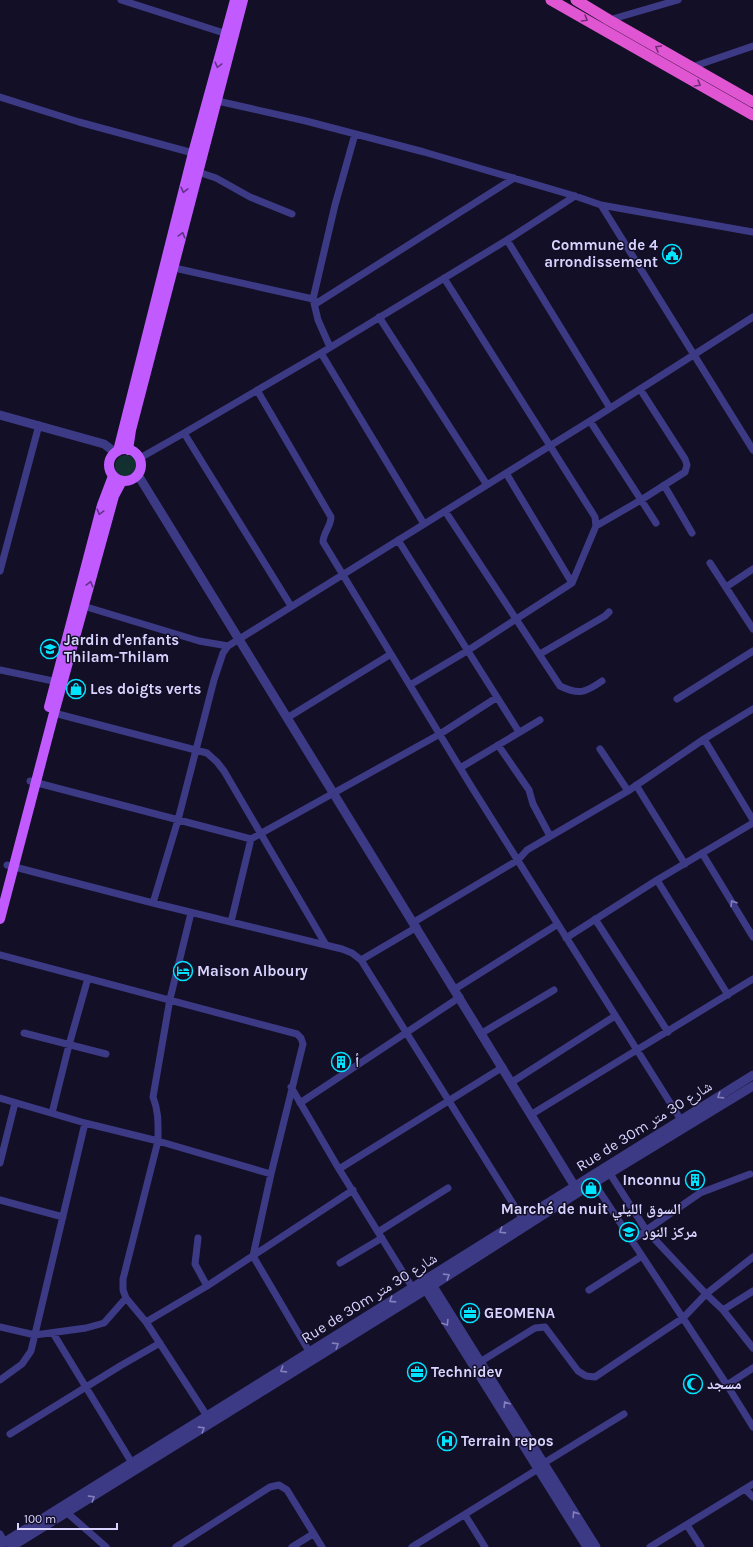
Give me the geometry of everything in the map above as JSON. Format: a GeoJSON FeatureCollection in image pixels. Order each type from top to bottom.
{"type":"FeatureCollection","features":[{"type":"Feature","properties":{"kind":"highway"},"geometry":{"type":"LineString","coordinates":[[551,0],[753,115]]}},
{"type":"Feature","properties":{"kind":"highway"},"geometry":{"type":"LineString","coordinates":[[576,0],[753,102]]}},
{"type":"Feature","properties":{"kind":"main road"},"geometry":{"type":"LineString","coordinates":[[121,451],[169,267],[198,172],[235,0]]}},
{"type":"Feature","properties":{"kind":"main road"},"geometry":{"type":"LineString","coordinates":[[169,267],[193,153],[213,100],[243,0]]}},
{"type":"Feature","properties":{"kind":"main road"},"geometry":{"type":"LineString","coordinates":[[121,451],[135,452],[140,458],[141,467],[138,475],[131,480],[122,481],[113,476],[109,466],[112,456],[121,451]]}},
{"type":"Feature","properties":{"kind":"main road"},"geometry":{"type":"LineString","coordinates":[[80,606],[102,505],[113,476]]}},
{"type":"Feature","properties":{"kind":"main road"},"geometry":{"type":"LineString","coordinates":[[0,919],[10,865],[80,606],[114,496],[122,481]]}},
{"type":"Feature","properties":{"kind":"main road"},"geometry":{"type":"LineString","coordinates":[[32,782],[54,713],[59,682]]}},
{"type":"Feature","properties":{"kind":"main road"},"geometry":{"type":"LineString","coordinates":[[0,892],[10,865]]}},
{"type":"Feature","properties":{"kind":"street"},"geometry":{"type":"LineString","coordinates":[[121,0],[227,34]]}},
{"type":"Feature","properties":{"kind":"street"},"geometry":{"type":"LineString","coordinates":[[609,20],[678,0]]}},
{"type":"Feature","properties":{"kind":"street"},"geometry":{"type":"LineString","coordinates":[[692,68],[753,46]]}},
{"type":"Feature","properties":{"kind":"street"},"geometry":{"type":"LineString","coordinates":[[0,97],[79,122],[193,153]]}},
{"type":"Feature","properties":{"kind":"street"},"geometry":{"type":"LineString","coordinates":[[213,100],[424,152],[601,205],[753,232]]}},
{"type":"Feature","properties":{"kind":"street"},"geometry":{"type":"LineString","coordinates":[[330,347],[318,320],[313,299],[355,134]]}},
{"type":"Feature","properties":{"kind":"street"},"geometry":{"type":"LineString","coordinates":[[198,172],[216,178],[250,197],[292,214]]}},
{"type":"Feature","properties":{"kind":"street"},"geometry":{"type":"LineString","coordinates":[[169,267],[313,299],[316,303],[514,178]]}},
{"type":"Feature","properties":{"kind":"street"},"geometry":{"type":"LineString","coordinates":[[140,458],[184,434],[330,347],[507,240],[575,196]]}},
{"type":"Feature","properties":{"kind":"street"},"geometry":{"type":"LineString","coordinates":[[601,205],[753,450]]}},
{"type":"Feature","properties":{"kind":"street"},"geometry":{"type":"LineString","coordinates":[[507,240],[610,408]]}},
{"type":"Feature","properties":{"kind":"street"},"geometry":{"type":"LineString","coordinates":[[410,685],[467,651],[572,583],[596,526],[595,517],[444,278]]}},
{"type":"Feature","properties":{"kind":"street"},"geometry":{"type":"LineString","coordinates":[[379,317],[487,485]]}},
{"type":"Feature","properties":{"kind":"street"},"geometry":{"type":"LineString","coordinates":[[153,903],[178,820],[216,674],[223,653],[228,646],[590,421],[753,317]]}},
{"type":"Feature","properties":{"kind":"street"},"geometry":{"type":"LineString","coordinates":[[321,352],[424,524]]}},
{"type":"Feature","properties":{"kind":"street"},"geometry":{"type":"LineString","coordinates":[[596,526],[685,472],[687,465],[685,459],[640,389]]}},
{"type":"Feature","properties":{"kind":"street"},"geometry":{"type":"LineString","coordinates":[[257,390],[329,514],[331,520],[323,539],[343,575],[460,768],[681,1120]]}},
{"type":"Feature","properties":{"kind":"street"},"geometry":{"type":"LineString","coordinates":[[0,415],[104,444],[121,451]]}},
{"type":"Feature","properties":{"kind":"street"},"geometry":{"type":"LineString","coordinates":[[590,421],[656,523]]}},
{"type":"Feature","properties":{"kind":"street"},"geometry":{"type":"LineString","coordinates":[[0,571],[39,425]]}},
{"type":"Feature","properties":{"kind":"street"},"geometry":{"type":"LineString","coordinates":[[184,434],[291,606]]}},
{"type":"Feature","properties":{"kind":"street"},"geometry":{"type":"LineString","coordinates":[[506,473],[572,583]]}},
{"type":"Feature","properties":{"kind":"street"},"geometry":{"type":"LineString","coordinates":[[138,475],[458,993],[577,1189]]}},
{"type":"Feature","properties":{"kind":"street"},"geometry":{"type":"LineString","coordinates":[[664,485],[692,533]]}},
{"type":"Feature","properties":{"kind":"street"},"geometry":{"type":"LineString","coordinates":[[445,511],[560,686],[572,692],[585,691],[602,681]]}},
{"type":"Feature","properties":{"kind":"street"},"geometry":{"type":"LineString","coordinates":[[398,540],[496,698],[519,732]]}},
{"type":"Feature","properties":{"kind":"street"},"geometry":{"type":"LineString","coordinates":[[710,563],[753,629]]}},
{"type":"Feature","properties":{"kind":"street"},"geometry":{"type":"LineString","coordinates":[[726,587],[753,569]]}},
{"type":"Feature","properties":{"kind":"street"},"geometry":{"type":"LineString","coordinates":[[80,606],[199,641],[228,646]]}},
{"type":"Feature","properties":{"kind":"street"},"geometry":{"type":"LineString","coordinates":[[540,654],[605,616],[609,612]]}},
{"type":"Feature","properties":{"kind":"street"},"geometry":{"type":"LineString","coordinates":[[677,699],[753,651]]}},
{"type":"Feature","properties":{"kind":"street"},"geometry":{"type":"LineString","coordinates":[[287,718],[391,654]]}},
{"type":"Feature","properties":{"kind":"street"},"geometry":{"type":"LineString","coordinates":[[0,670],[59,682]]}},
{"type":"Feature","properties":{"kind":"street"},"geometry":{"type":"LineString","coordinates":[[32,782],[251,839],[440,734],[496,698]]}},
{"type":"Feature","properties":{"kind":"street"},"geometry":{"type":"LineString","coordinates":[[361,960],[415,924],[518,860],[527,850],[628,791],[704,739],[753,709]]}},
{"type":"Feature","properties":{"kind":"street"},"geometry":{"type":"LineString","coordinates":[[54,713],[207,753],[217,762],[262,833],[326,945]]}},
{"type":"Feature","properties":{"kind":"street"},"geometry":{"type":"LineString","coordinates":[[460,768],[540,720]]}},
{"type":"Feature","properties":{"kind":"street"},"geometry":{"type":"LineString","coordinates":[[704,739],[753,820]]}},
{"type":"Feature","properties":{"kind":"street"},"geometry":{"type":"LineString","coordinates":[[498,745],[529,790],[533,804],[550,836]]}},
{"type":"Feature","properties":{"kind":"street"},"geometry":{"type":"LineString","coordinates":[[600,749],[628,791]]}},
{"type":"Feature","properties":{"kind":"street"},"geometry":{"type":"LineString","coordinates":[[636,785],[685,864]]}},
{"type":"Feature","properties":{"kind":"street"},"geometry":{"type":"LineString","coordinates":[[566,938],[657,880],[753,823]]}},
{"type":"Feature","properties":{"kind":"street"},"geometry":{"type":"LineString","coordinates":[[231,922],[251,839]]}},
{"type":"Feature","properties":{"kind":"street"},"geometry":{"type":"LineString","coordinates":[[702,853],[753,936]]}},
{"type":"Feature","properties":{"kind":"street"},"geometry":{"type":"LineString","coordinates":[[10,865],[191,913],[326,945],[352,953],[361,960],[522,1218]]}},
{"type":"Feature","properties":{"kind":"street"},"geometry":{"type":"LineString","coordinates":[[657,880],[728,995]]}},
{"type":"Feature","properties":{"kind":"street"},"geometry":{"type":"LineString","coordinates":[[191,913],[170,999],[152,1096],[157,1108],[158,1141],[123,1279],[123,1290],[126,1298],[146,1322],[207,1416]]}},
{"type":"Feature","properties":{"kind":"street"},"geometry":{"type":"LineString","coordinates":[[595,920],[668,1032]]}},
{"type":"Feature","properties":{"kind":"street"},"geometry":{"type":"LineString","coordinates":[[300,1103],[406,1032],[458,993],[558,924]]}},
{"type":"Feature","properties":{"kind":"street"},"geometry":{"type":"LineString","coordinates":[[0,954],[297,1034],[301,1038],[302,1044],[270,1174],[253,1256],[310,1353]]}},
{"type":"Feature","properties":{"kind":"street"},"geometry":{"type":"LineString","coordinates":[[52,1113],[88,978]]}},
{"type":"Feature","properties":{"kind":"street"},"geometry":{"type":"LineString","coordinates":[[532,1114],[753,980]]}},
{"type":"Feature","properties":{"kind":"street"},"geometry":{"type":"LineString","coordinates":[[482,1033],[554,990]]}},
{"type":"Feature","properties":{"kind":"street"},"geometry":{"type":"LineString","coordinates":[[512,1082],[616,1016]]}},
{"type":"Feature","properties":{"kind":"street"},"geometry":{"type":"LineString","coordinates":[[24,1033],[106,1054]]}},
{"type":"Feature","properties":{"kind":"street"},"geometry":{"type":"LineString","coordinates":[[339,1169],[503,1067]]}},
{"type":"Feature","properties":{"kind":"street","name":"Rue de 30m شارع 30 متر"},"geometry":{"type":"LineString","coordinates":[[64,1510],[132,1463],[310,1353],[412,1287],[427,1284],[522,1218],[577,1189],[594,1183],[608,1170],[681,1120],[753,1075]]}},
{"type":"Feature","properties":{"kind":"street","name":"Rue de 30m شارع 30 متر"},"geometry":{"type":"LineString","coordinates":[[5,1545],[64,1510],[577,1189],[753,1086]]}},
{"type":"Feature","properties":{"kind":"street"},"geometry":{"type":"LineString","coordinates":[[291,1087],[339,1169],[412,1287]]}},
{"type":"Feature","properties":{"kind":"street"},"geometry":{"type":"LineString","coordinates":[[0,1098],[85,1123],[158,1141],[270,1174]]}},
{"type":"Feature","properties":{"kind":"street"},"geometry":{"type":"LineString","coordinates":[[0,1163],[15,1103]]}},
{"type":"Feature","properties":{"kind":"street"},"geometry":{"type":"LineString","coordinates":[[0,1380],[26,1360],[31,1351],[85,1123]]}},
{"type":"Feature","properties":{"kind":"street"},"geometry":{"type":"LineString","coordinates":[[608,1170],[646,1230],[706,1294],[724,1310],[753,1348]]}},
{"type":"Feature","properties":{"kind":"street"},"geometry":{"type":"LineString","coordinates":[[632,1240],[700,1193],[750,1174]]}},
{"type":"Feature","properties":{"kind":"street"},"geometry":{"type":"LineString","coordinates":[[594,1183],[753,1427]]}},
{"type":"Feature","properties":{"kind":"street"},"geometry":{"type":"LineString","coordinates":[[340,1263],[448,1188]]}},
{"type":"Feature","properties":{"kind":"street"},"geometry":{"type":"LineString","coordinates":[[146,1322],[207,1286],[353,1190]]}},
{"type":"Feature","properties":{"kind":"street"},"geometry":{"type":"LineString","coordinates":[[0,1200],[63,1217]]}},
{"type":"Feature","properties":{"kind":"street"},"geometry":{"type":"LineString","coordinates":[[198,1238],[195,1264],[207,1286]]}},
{"type":"Feature","properties":{"kind":"street"},"geometry":{"type":"LineString","coordinates":[[589,1290],[642,1256]]}},
{"type":"Feature","properties":{"kind":"street"},"geometry":{"type":"LineString","coordinates":[[480,1362],[536,1328],[545,1327],[578,1371],[586,1376],[595,1376],[683,1318],[706,1294],[753,1257]]}},
{"type":"Feature","properties":{"kind":"street"},"geometry":{"type":"LineString","coordinates":[[427,1284],[480,1362],[587,1547]]}},
{"type":"Feature","properties":{"kind":"street"},"geometry":{"type":"LineString","coordinates":[[427,1284],[541,1466],[596,1547]]}},
{"type":"Feature","properties":{"kind":"street"},"geometry":{"type":"LineString","coordinates":[[724,1310],[753,1291]]}},
{"type":"Feature","properties":{"kind":"street"},"geometry":{"type":"LineString","coordinates":[[0,1327],[35,1335],[86,1328],[104,1323],[126,1298]]}},
{"type":"Feature","properties":{"kind":"street"},"geometry":{"type":"LineString","coordinates":[[53,1333],[132,1463]]}},
{"type":"Feature","properties":{"kind":"street"},"geometry":{"type":"LineString","coordinates":[[10,1434],[160,1343]]}},
{"type":"Feature","properties":{"kind":"street"},"geometry":{"type":"LineString","coordinates":[[727,1385],[753,1368]]}},
{"type":"Feature","properties":{"kind":"street"},"geometry":{"type":"LineString","coordinates":[[412,1547],[624,1414]]}},
{"type":"Feature","properties":{"kind":"street"},"geometry":{"type":"LineString","coordinates":[[650,1547],[753,1484]]}},
{"type":"Feature","properties":{"kind":"street"},"geometry":{"type":"LineString","coordinates":[[176,1547],[270,1487],[279,1485],[287,1490],[322,1547]]}},
{"type":"Feature","properties":{"kind":"street"},"geometry":{"type":"LineString","coordinates":[[746,1489],[753,1496]]}},
{"type":"Feature","properties":{"kind":"street"},"geometry":{"type":"LineString","coordinates":[[64,1510],[106,1547]]}},
{"type":"Feature","properties":{"kind":"street"},"geometry":{"type":"LineString","coordinates":[[465,1515],[485,1547]]}},
{"type":"Feature","properties":{"kind":"street"},"geometry":{"type":"LineString","coordinates":[[687,1525],[701,1547]]}},
{"type":"Feature","properties":{"kind":"street"},"geometry":{"type":"LineString","coordinates":[[0,1534],[5,1545]]}},
{"type":"Feature","properties":{"kind":"street"},"geometry":{"type":"LineString","coordinates":[[292,1547],[313,1534]]}},
{"type":"Feature","properties":{"kind":"green space"},"geometry":{"type":"Polygon","coordinates":[[[126,455],[134,458],[137,466],[134,474],[126,477],[118,474],[115,466],[118,458],[126,455]]]}},
{"type":"Feature","properties":{"kind":"place","name":"Commune de 4 arrondissement"},"geometry":{"type":"Point","coordinates":[672,254]}},
{"type":"Feature","properties":{"kind":"place","name":"Jardin d'enfants Thilam-Thilam"},"geometry":{"type":"Point","coordinates":[50,649]}},
{"type":"Feature","properties":{"kind":"place","name":"Les doigts verts"},"geometry":{"type":"Point","coordinates":[76,689]}},
{"type":"Feature","properties":{"kind":"place","name":"Maison Alboury"},"geometry":{"type":"Point","coordinates":[183,971]}},
{"type":"Feature","properties":{"kind":"place","name":"أ"},"geometry":{"type":"Point","coordinates":[341,1062]}},
{"type":"Feature","properties":{"kind":"place","name":"Inconnu"},"geometry":{"type":"Point","coordinates":[695,1180]}},
{"type":"Feature","properties":{"kind":"place","name":"Marché de nuit السوق الليلي"},"geometry":{"type":"Point","coordinates":[591,1188]}},
{"type":"Feature","properties":{"kind":"place","name":"مركز النور"},"geometry":{"type":"Point","coordinates":[629,1232]}},
{"type":"Feature","properties":{"kind":"place","name":"GEOMENA"},"geometry":{"type":"Point","coordinates":[470,1313]}},
{"type":"Feature","properties":{"kind":"place","name":"Technidev"},"geometry":{"type":"Point","coordinates":[417,1372]}},
{"type":"Feature","properties":{"kind":"place","name":"مسجد"},"geometry":{"type":"Point","coordinates":[693,1384]}},
{"type":"Feature","properties":{"kind":"place","name":"Terrain repos"},"geometry":{"type":"Point","coordinates":[447,1441]}}]}
